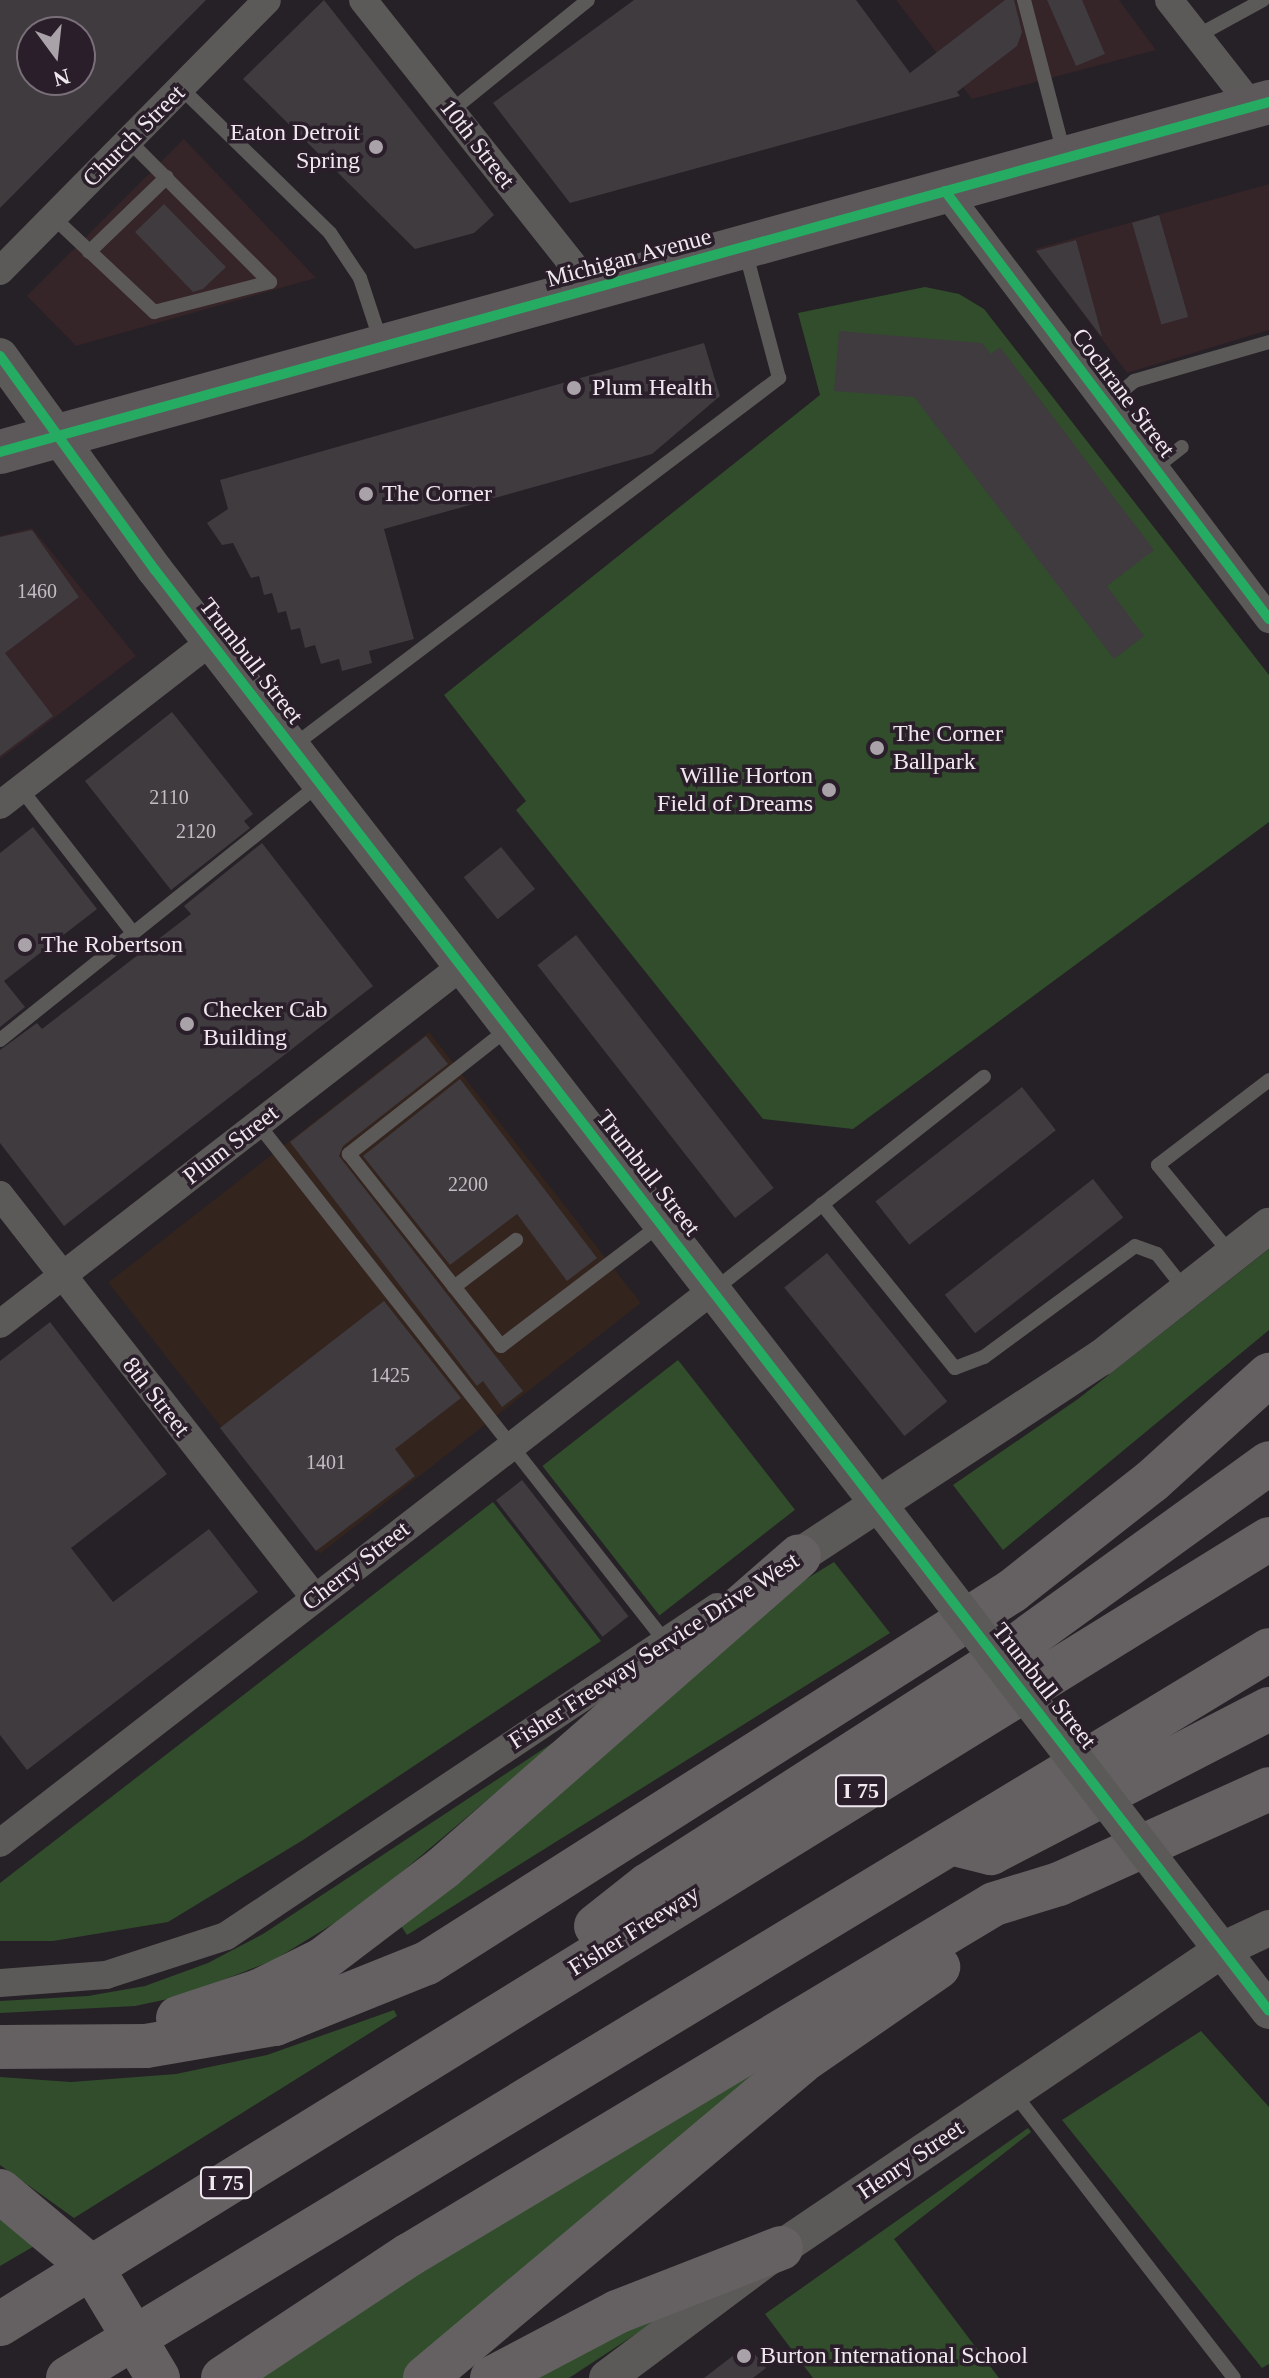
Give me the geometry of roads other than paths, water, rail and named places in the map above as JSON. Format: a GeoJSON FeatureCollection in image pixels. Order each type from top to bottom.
{"type":"FeatureCollection","features":[{"type":"Feature","properties":{"kind":"highway"},"geometry":{"type":"LineString","coordinates":[[17,2048],[146,2046],[275,2024],[427,1963],[1012,1591],[1152,1481],[1269,1375]]}},
{"type":"Feature","properties":{"kind":"highway"},"geometry":{"type":"LineString","coordinates":[[452,2042],[648,1885],[986,1668],[1269,1463]]}},
{"type":"Feature","properties":{"kind":"highway","name":"Fisher Freeway"},"geometry":{"type":"LineString","coordinates":[[0,2324],[1269,1539]]}},
{"type":"Feature","properties":{"kind":"highway"},"geometry":{"type":"LineString","coordinates":[[17,2048],[177,2018],[259,1991],[322,1960],[443,1868],[799,1556]]}},
{"type":"Feature","properties":{"kind":"highway"},"geometry":{"type":"LineString","coordinates":[[68,2378],[718,1979],[952,1843],[1269,1650]]}},
{"type":"Feature","properties":{"kind":"highway"},"geometry":{"type":"LineString","coordinates":[[952,1843],[991,1853],[1269,1709]]}},
{"type":"Feature","properties":{"kind":"highway"},"geometry":{"type":"LineString","coordinates":[[223,2378],[328,2304],[787,2024],[994,1904],[1059,1884],[1269,1789]]}},
{"type":"Feature","properties":{"kind":"highway"},"geometry":{"type":"LineString","coordinates":[[425,2378],[801,2062],[1059,1884]]}},
{"type":"Feature","properties":{"kind":"highway"},"geometry":{"type":"LineString","coordinates":[[0,2191],[92,2268],[158,2378]]}},
{"type":"Feature","properties":{"kind":"highway"},"geometry":{"type":"LineString","coordinates":[[492,2378],[617,2312],[781,2248]]}},
{"type":"Feature","properties":{"kind":"main road","name":"Michigan Avenue"},"geometry":{"type":"LineString","coordinates":[[0,452],[1261,105]]}},
{"type":"Feature","properties":{"kind":"street","name":"Church Street"},"geometry":{"type":"LineString","coordinates":[[0,271],[267,0]]}},
{"type":"Feature","properties":{"kind":"street","name":"10th Street"},"geometry":{"type":"LineString","coordinates":[[363,0],[592,289]]}},
{"type":"Feature","properties":{"kind":"street"},"geometry":{"type":"LineString","coordinates":[[1169,0],[1197,36],[1261,105]]}},
{"type":"Feature","properties":{"kind":"street","name":"Cochrane Street"},"geometry":{"type":"LineString","coordinates":[[945,191],[1269,619]]}},
{"type":"Feature","properties":{"kind":"street","name":"Trumbull Street"},"geometry":{"type":"LineString","coordinates":[[0,356],[61,435],[210,642],[1269,2011]]}},
{"type":"Feature","properties":{"kind":"street"},"geometry":{"type":"LineString","coordinates":[[6,799],[210,642]]}},
{"type":"Feature","properties":{"kind":"street","name":"Plum Street"},"geometry":{"type":"LineString","coordinates":[[0,1324],[462,966]]}},
{"type":"Feature","properties":{"kind":"street","name":"8th Street"},"geometry":{"type":"LineString","coordinates":[[5,1211],[62,1276],[315,1598]]}},
{"type":"Feature","properties":{"kind":"street","name":"Fisher Freeway Service Drive West"},"geometry":{"type":"LineString","coordinates":[[0,1983],[106,1975],[226,1936],[664,1640],[799,1556],[875,1502],[1101,1358],[1269,1226]]}},
{"type":"Feature","properties":{"kind":"street","name":"Cherry Street"},"geometry":{"type":"LineString","coordinates":[[0,1843],[713,1290]]}},
{"type":"Feature","properties":{"kind":"street","name":"Henry Street"},"geometry":{"type":"LineString","coordinates":[[607,2378],[781,2248],[1222,1950],[1269,1928]]}},
{"type":"Feature","properties":{"kind":"lane"},"geometry":{"type":"LineString","coordinates":[[451,111],[588,0]]}},
{"type":"Feature","properties":{"kind":"lane"},"geometry":{"type":"LineString","coordinates":[[1024,0],[1065,159]]}},
{"type":"Feature","properties":{"kind":"lane"},"geometry":{"type":"LineString","coordinates":[[1197,36],[1263,0]]}},
{"type":"Feature","properties":{"kind":"lane"},"geometry":{"type":"LineString","coordinates":[[181,88],[330,233],[360,278],[382,346]]}},
{"type":"Feature","properties":{"kind":"lane"},"geometry":{"type":"LineString","coordinates":[[53,217],[154,312],[270,282],[129,141]]}},
{"type":"Feature","properties":{"kind":"lane"},"geometry":{"type":"LineString","coordinates":[[89,252],[167,177]]}},
{"type":"Feature","properties":{"kind":"lane"},"geometry":{"type":"LineString","coordinates":[[292,747],[779,378],[744,247]]}},
{"type":"Feature","properties":{"kind":"lane"},"geometry":{"type":"LineString","coordinates":[[1106,404],[1134,381],[1269,342]]}},
{"type":"Feature","properties":{"kind":"lane"},"geometry":{"type":"LineString","coordinates":[[1155,468],[1182,447]]}},
{"type":"Feature","properties":{"kind":"lane"},"geometry":{"type":"LineString","coordinates":[[0,1040],[320,784]]}},
{"type":"Feature","properties":{"kind":"lane"},"geometry":{"type":"LineString","coordinates":[[6,799],[133,933]]}},
{"type":"Feature","properties":{"kind":"lane"},"geometry":{"type":"LineString","coordinates":[[509,1028],[349,1154],[501,1346],[662,1224]]}},
{"type":"Feature","properties":{"kind":"lane"},"geometry":{"type":"LineString","coordinates":[[713,1290],[984,1077]]}},
{"type":"Feature","properties":{"kind":"lane"},"geometry":{"type":"LineString","coordinates":[[1232,1255],[1158,1165],[1269,1080]]}},
{"type":"Feature","properties":{"kind":"lane"},"geometry":{"type":"LineString","coordinates":[[258,1124],[664,1640]]}},
{"type":"Feature","properties":{"kind":"lane"},"geometry":{"type":"LineString","coordinates":[[822,1204],[955,1368],[984,1357],[1135,1246],[1157,1254],[1186,1291]]}},
{"type":"Feature","properties":{"kind":"lane"},"geometry":{"type":"LineString","coordinates":[[454,1287],[516,1240]]}},
{"type":"Feature","properties":{"kind":"lane"},"geometry":{"type":"LineString","coordinates":[[1012,2092],[1234,2378]]}},
{"type":"Feature","properties":{"kind":"place","name":"Eaton Detroit Spring"},"geometry":{"type":"Point","coordinates":[376,147]}},
{"type":"Feature","properties":{"kind":"place","name":"Plum Health"},"geometry":{"type":"Point","coordinates":[574,388]}},
{"type":"Feature","properties":{"kind":"place","name":"The Corner"},"geometry":{"type":"Point","coordinates":[366,494]}},
{"type":"Feature","properties":{"kind":"place","name":"The Corner Ballpark"},"geometry":{"type":"Point","coordinates":[877,748]}},
{"type":"Feature","properties":{"kind":"place","name":"Willie Horton Field of Dreams"},"geometry":{"type":"Point","coordinates":[829,790]}},
{"type":"Feature","properties":{"kind":"place","name":"The Robertson"},"geometry":{"type":"Point","coordinates":[25,945]}},
{"type":"Feature","properties":{"kind":"place","name":"Checker Cab Building"},"geometry":{"type":"Point","coordinates":[187,1024]}},
{"type":"Feature","properties":{"kind":"place","name":"Burton International School"},"geometry":{"type":"Point","coordinates":[744,2356]}}]}
